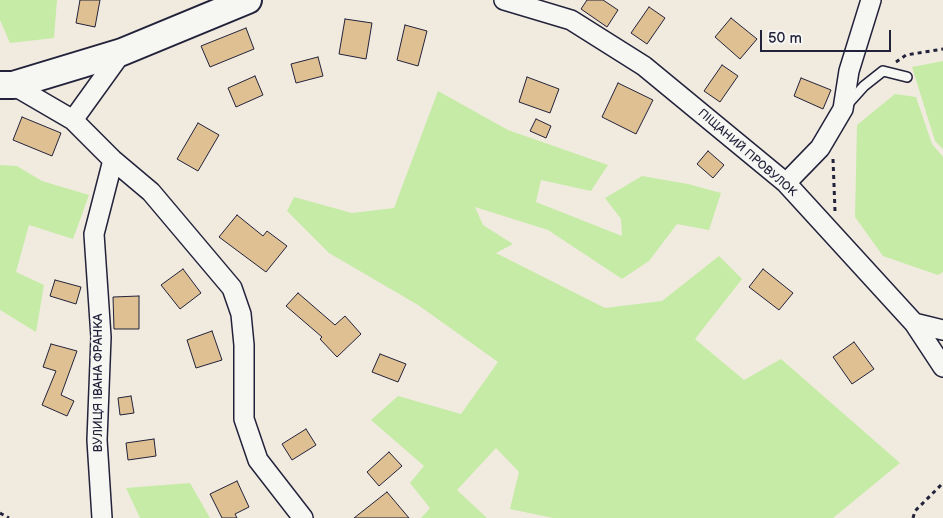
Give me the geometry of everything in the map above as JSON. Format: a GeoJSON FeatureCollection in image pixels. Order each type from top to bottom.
{"type":"FeatureCollection","features":[{"type":"Feature","properties":{"kind":"street"},"geometry":{"type":"LineString","coordinates":[[6,85],[122,52],[248,0]]}},
{"type":"Feature","properties":{"kind":"street","name":"ПІЩАНИЙ ПРОВУЛОК"},"geometry":{"type":"LineString","coordinates":[[504,0],[571,20],[644,66],[786,183],[914,323],[943,367]]}},
{"type":"Feature","properties":{"kind":"street"},"geometry":{"type":"LineString","coordinates":[[786,183],[820,148],[843,109],[849,71],[871,0]]}},
{"type":"Feature","properties":{"kind":"street"},"geometry":{"type":"LineString","coordinates":[[73,120],[122,52]]}},
{"type":"Feature","properties":{"kind":"street"},"geometry":{"type":"LineString","coordinates":[[6,85],[73,120],[113,160],[151,192],[232,288],[241,314],[243,329],[244,419],[258,460],[303,518]]}},
{"type":"Feature","properties":{"kind":"street","name":"ВУЛИЦЯ ІВАНА ФРАНКА"},"geometry":{"type":"LineString","coordinates":[[102,518],[97,440],[101,337],[94,234],[113,160]]}},
{"type":"Feature","properties":{"kind":"street"},"geometry":{"type":"LineString","coordinates":[[914,323],[943,330]]}},
{"type":"Feature","properties":{"kind":"lane"},"geometry":{"type":"LineString","coordinates":[[843,109],[864,86],[883,71],[907,77]]}},
{"type":"Feature","properties":{"kind":"path"},"geometry":{"type":"LineString","coordinates":[[883,71],[906,56],[943,49]]}},
{"type":"Feature","properties":{"kind":"path"},"geometry":{"type":"LineString","coordinates":[[834,154],[832,163],[836,236]]}},
{"type":"Feature","properties":{"kind":"path"},"geometry":{"type":"LineString","coordinates":[[913,518],[915,511],[943,483]]}},
{"type":"Feature","properties":{"kind":"path"},"geometry":{"type":"LineString","coordinates":[[0,513],[9,518]]}},
{"type":"Feature","properties":{"kind":"green space"},"geometry":{"type":"Polygon","coordinates":[[[0,0],[57,0],[54,38],[10,43],[0,20],[0,0]]]}},
{"type":"Feature","properties":{"kind":"green space"},"geometry":{"type":"Polygon","coordinates":[[[943,61],[943,149],[935,141],[912,67],[943,61]]]}},
{"type":"Feature","properties":{"kind":"green space"},"geometry":{"type":"Polygon","coordinates":[[[438,91],[508,130],[608,165],[591,191],[541,180],[536,202],[622,236],[621,219],[605,198],[642,176],[688,184],[721,193],[709,230],[677,224],[649,261],[622,279],[548,230],[475,207],[483,225],[513,244],[496,253],[605,308],[662,301],[719,256],[742,279],[695,339],[744,380],[781,359],[900,463],[833,518],[553,518],[510,509],[519,472],[496,448],[457,490],[487,518],[421,518],[430,508],[410,483],[424,466],[371,420],[398,396],[461,414],[498,362],[418,305],[329,253],[287,211],[294,197],[352,213],[394,208],[438,91]]]}},
{"type":"Feature","properties":{"kind":"green space"},"geometry":{"type":"Polygon","coordinates":[[[895,94],[916,97],[932,144],[943,157],[943,272],[938,275],[883,256],[855,217],[857,125],[895,94]]]}},
{"type":"Feature","properties":{"kind":"green space"},"geometry":{"type":"Polygon","coordinates":[[[0,165],[17,166],[42,181],[89,195],[73,239],[29,225],[16,272],[44,285],[36,332],[0,310],[0,165]]]}},
{"type":"Feature","properties":{"kind":"green space"},"geometry":{"type":"Polygon","coordinates":[[[190,483],[210,518],[140,518],[126,488],[190,483]]]}},
{"type":"Feature","properties":{"kind":"building"},"geometry":{"type":"Polygon","coordinates":[[[80,0],[100,0],[95,27],[76,23],[80,0]]]}},
{"type":"Feature","properties":{"kind":"building"},"geometry":{"type":"Polygon","coordinates":[[[587,0],[603,0],[618,10],[607,27],[581,9],[587,0]]]}},
{"type":"Feature","properties":{"kind":"building"},"geometry":{"type":"Polygon","coordinates":[[[649,7],[665,18],[647,44],[631,33],[649,7]]]}},
{"type":"Feature","properties":{"kind":"building"},"geometry":{"type":"Polygon","coordinates":[[[731,18],[757,39],[740,59],[715,37],[731,18]]]}},
{"type":"Feature","properties":{"kind":"building"},"geometry":{"type":"Polygon","coordinates":[[[345,19],[372,23],[366,59],[339,54],[345,19]]]}},
{"type":"Feature","properties":{"kind":"building"},"geometry":{"type":"Polygon","coordinates":[[[405,25],[427,31],[418,66],[397,60],[405,25]]]}},
{"type":"Feature","properties":{"kind":"building"},"geometry":{"type":"Polygon","coordinates":[[[246,28],[254,49],[210,67],[201,46],[246,28]]]}},
{"type":"Feature","properties":{"kind":"building"},"geometry":{"type":"Polygon","coordinates":[[[318,57],[323,76],[296,83],[291,64],[318,57]]]}},
{"type":"Feature","properties":{"kind":"building"},"geometry":{"type":"Polygon","coordinates":[[[722,65],[738,76],[720,102],[704,91],[722,65]]]}},
{"type":"Feature","properties":{"kind":"building"},"geometry":{"type":"Polygon","coordinates":[[[255,76],[263,95],[236,107],[228,88],[255,76]]]}},
{"type":"Feature","properties":{"kind":"building"},"geometry":{"type":"Polygon","coordinates":[[[527,77],[559,89],[550,113],[519,102],[527,77]]]}},
{"type":"Feature","properties":{"kind":"building"},"geometry":{"type":"Polygon","coordinates":[[[801,78],[831,90],[823,109],[794,96],[801,78]]]}},
{"type":"Feature","properties":{"kind":"building"},"geometry":{"type":"Polygon","coordinates":[[[618,83],[653,100],[636,134],[602,117],[618,83]]]}},
{"type":"Feature","properties":{"kind":"building"},"geometry":{"type":"Polygon","coordinates":[[[22,117],[61,133],[52,156],[13,140],[22,117]]]}},
{"type":"Feature","properties":{"kind":"building"},"geometry":{"type":"Polygon","coordinates":[[[536,119],[551,126],[546,138],[530,131],[536,119]]]}},
{"type":"Feature","properties":{"kind":"building"},"geometry":{"type":"Polygon","coordinates":[[[198,123],[219,135],[198,171],[177,159],[198,123]]]}},
{"type":"Feature","properties":{"kind":"building"},"geometry":{"type":"Polygon","coordinates":[[[708,151],[724,165],[713,178],[697,164],[708,151]]]}},
{"type":"Feature","properties":{"kind":"building"},"geometry":{"type":"Polygon","coordinates":[[[237,215],[263,236],[267,231],[287,246],[266,272],[219,237],[237,215]]]}},
{"type":"Feature","properties":{"kind":"building"},"geometry":{"type":"Polygon","coordinates":[[[183,269],[201,293],[180,309],[161,285],[183,269]]]}},
{"type":"Feature","properties":{"kind":"building"},"geometry":{"type":"Polygon","coordinates":[[[763,269],[793,293],[779,310],[749,287],[763,269]]]}},
{"type":"Feature","properties":{"kind":"building"},"geometry":{"type":"Polygon","coordinates":[[[55,280],[81,287],[76,304],[50,296],[55,280]]]}},
{"type":"Feature","properties":{"kind":"building"},"geometry":{"type":"Polygon","coordinates":[[[298,293],[335,325],[345,316],[361,334],[337,357],[320,339],[322,337],[286,306],[298,293]]]}},
{"type":"Feature","properties":{"kind":"building"},"geometry":{"type":"Polygon","coordinates":[[[139,296],[139,329],[114,329],[113,297],[139,296]]]}},
{"type":"Feature","properties":{"kind":"building"},"geometry":{"type":"Polygon","coordinates":[[[212,331],[222,360],[196,368],[187,340],[212,331]]]}},
{"type":"Feature","properties":{"kind":"building"},"geometry":{"type":"Polygon","coordinates":[[[854,342],[874,369],[852,384],[833,357],[854,342]]]}},
{"type":"Feature","properties":{"kind":"building"},"geometry":{"type":"Polygon","coordinates":[[[51,344],[77,351],[61,395],[74,401],[67,416],[42,405],[56,371],[43,367],[51,344]]]}},
{"type":"Feature","properties":{"kind":"building"},"geometry":{"type":"Polygon","coordinates":[[[380,354],[406,364],[398,382],[372,372],[380,354]]]}},
{"type":"Feature","properties":{"kind":"building"},"geometry":{"type":"Polygon","coordinates":[[[131,396],[134,413],[120,415],[118,398],[131,396]]]}},
{"type":"Feature","properties":{"kind":"building"},"geometry":{"type":"Polygon","coordinates":[[[306,429],[316,445],[292,460],[282,444],[306,429]]]}},
{"type":"Feature","properties":{"kind":"building"},"geometry":{"type":"Polygon","coordinates":[[[154,439],[156,456],[128,460],[126,443],[154,439]]]}},
{"type":"Feature","properties":{"kind":"building"},"geometry":{"type":"Polygon","coordinates":[[[389,452],[402,466],[379,486],[367,472],[389,452]]]}},
{"type":"Feature","properties":{"kind":"building"},"geometry":{"type":"Polygon","coordinates":[[[237,481],[249,507],[235,514],[237,518],[222,518],[210,494],[237,481]]]}},
{"type":"Feature","properties":{"kind":"building"},"geometry":{"type":"Polygon","coordinates":[[[387,492],[409,518],[354,518],[387,492]]]}}]}
